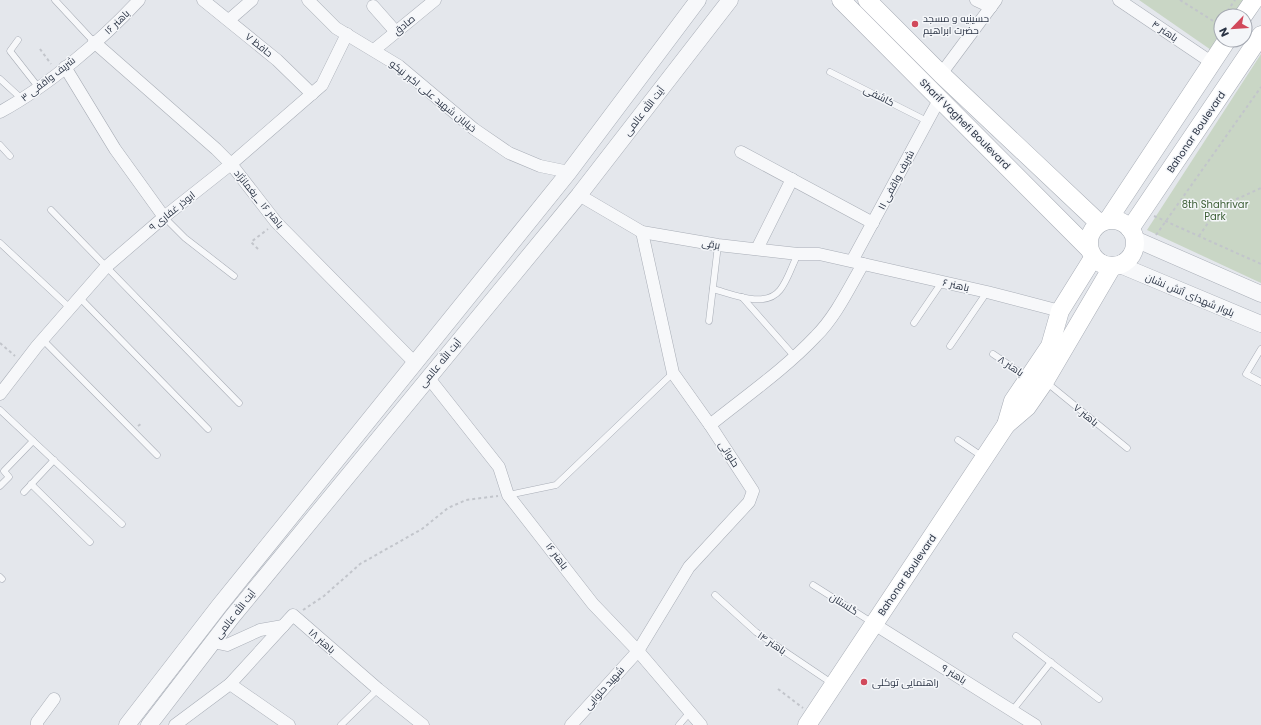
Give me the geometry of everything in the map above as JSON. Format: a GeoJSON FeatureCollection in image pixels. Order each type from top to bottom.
{"type":"FeatureCollection","features":[{"type":"Feature","properties":{"kind":"main road","name":"Sharif Vaghefi Boulevard"},"geometry":{"type":"LineString","coordinates":[[842,0],[1091,253]]}},
{"type":"Feature","properties":{"kind":"main road","name":"Sharif Vaghefi Boulevard"},"geometry":{"type":"LineString","coordinates":[[867,0],[941,74],[1104,222]]}},
{"type":"Feature","properties":{"kind":"main road","name":"Bahonar Boulevard"},"geometry":{"type":"LineString","coordinates":[[1138,238],[1143,211],[1261,35]]}},
{"type":"Feature","properties":{"kind":"main road"},"geometry":{"type":"LineString","coordinates":[[1104,222],[1116,220],[1124,223],[1138,238],[1129,259],[1116,266],[1101,264],[1091,253],[1090,235],[1104,222],[1221,48]]}},
{"type":"Feature","properties":{"kind":"main road","name":"Bahonar Boulevard"},"geometry":{"type":"LineString","coordinates":[[810,720],[1006,425],[1027,407],[1050,346],[1060,311],[1091,253]]}},
{"type":"Feature","properties":{"kind":"main road","name":"Bahonar Boulevard"},"geometry":{"type":"LineString","coordinates":[[1037,380],[1116,266]]}},
{"type":"Feature","properties":{"kind":"street","name":"باهنر ۱۶"},"geometry":{"type":"LineString","coordinates":[[94,42],[139,0]]}},
{"type":"Feature","properties":{"kind":"street","name":"حافظ ۷"},"geometry":{"type":"LineString","coordinates":[[203,0],[277,60],[312,94]]}},
{"type":"Feature","properties":{"kind":"street"},"geometry":{"type":"LineString","coordinates":[[228,20],[252,0]]}},
{"type":"Feature","properties":{"kind":"street","name":"خیابان شهید علی اکبر نیکو"},"geometry":{"type":"LineString","coordinates":[[308,0],[336,28],[399,66],[474,129],[509,153],[540,166],[569,172]]}},
{"type":"Feature","properties":{"kind":"street","name":"آیت الله عالمی"},"geometry":{"type":"LineString","coordinates":[[127,725],[219,606],[416,364],[569,172],[698,0]]}},
{"type":"Feature","properties":{"kind":"street","name":"آیت الله عالمی"},"geometry":{"type":"LineString","coordinates":[[149,725],[232,617],[579,195],[730,0]]}},
{"type":"Feature","properties":{"kind":"street"},"geometry":{"type":"LineString","coordinates":[[941,74],[993,4],[976,0]]}},
{"type":"Feature","properties":{"kind":"street","name":"باهنر ۴"},"geometry":{"type":"LineString","coordinates":[[1120,0],[1211,62]]}},
{"type":"Feature","properties":{"kind":"street","name":"صادق"},"geometry":{"type":"LineString","coordinates":[[374,50],[429,2]]}},
{"type":"Feature","properties":{"kind":"street"},"geometry":{"type":"LineString","coordinates":[[373,6],[396,32]]}},
{"type":"Feature","properties":{"kind":"street","name":"ابوذر غفاری ۹"},"geometry":{"type":"LineString","coordinates":[[0,393],[42,339],[106,267],[164,217],[231,164],[322,85],[347,34]]}},
{"type":"Feature","properties":{"kind":"street","name":"شریف واقفی ۳"},"geometry":{"type":"LineString","coordinates":[[0,112],[23,100],[94,42]]}},
{"type":"Feature","properties":{"kind":"street","name":"باهنر ۱۶ _یغمانژاد"},"geometry":{"type":"LineString","coordinates":[[94,42],[204,138],[231,164],[276,222],[416,364]]}},
{"type":"Feature","properties":{"kind":"street"},"geometry":{"type":"LineString","coordinates":[[61,70],[164,217]]}},
{"type":"Feature","properties":{"kind":"street","name":"شریف واقفی ۱۱"},"geometry":{"type":"LineString","coordinates":[[710,425],[794,356],[817,335],[831,318],[873,223],[940,98]]}},
{"type":"Feature","properties":{"kind":"street"},"geometry":{"type":"LineString","coordinates":[[741,152],[873,223]]}},
{"type":"Feature","properties":{"kind":"street"},"geometry":{"type":"LineString","coordinates":[[757,250],[792,179]]}},
{"type":"Feature","properties":{"kind":"street","name":"برقی"},"geometry":{"type":"LineString","coordinates":[[579,195],[642,232],[757,250],[798,254],[819,254],[857,262]]}},
{"type":"Feature","properties":{"kind":"street","name":"حلوائی"},"geometry":{"type":"LineString","coordinates":[[638,651],[689,567],[749,502],[753,491],[710,425],[673,373],[642,232]]}},
{"type":"Feature","properties":{"kind":"street"},"geometry":{"type":"LineString","coordinates":[[1138,238],[1261,294]]}},
{"type":"Feature","properties":{"kind":"street","name":"باهنر ۶"},"geometry":{"type":"LineString","coordinates":[[857,262],[987,292],[1060,311]]}},
{"type":"Feature","properties":{"kind":"street","name":"بلوار شهدای آتش نشان"},"geometry":{"type":"LineString","coordinates":[[1116,266],[1261,324]]}},
{"type":"Feature","properties":{"kind":"street","name":"باهنر ۱۶"},"geometry":{"type":"LineString","coordinates":[[428,377],[499,467],[508,494],[593,604],[638,651],[701,725]]}},
{"type":"Feature","properties":{"kind":"street"},"geometry":{"type":"LineString","coordinates":[[219,606],[232,617]]}},
{"type":"Feature","properties":{"kind":"street"},"geometry":{"type":"LineString","coordinates":[[176,725],[230,684],[293,615]]}},
{"type":"Feature","properties":{"kind":"street","name":"باهنر ۱۸"},"geometry":{"type":"LineString","coordinates":[[293,615],[378,689],[423,725]]}},
{"type":"Feature","properties":{"kind":"street","name":"باهنر ۹"},"geometry":{"type":"LineString","coordinates":[[874,624],[1035,725]]}},
{"type":"Feature","properties":{"kind":"street"},"geometry":{"type":"LineString","coordinates":[[213,642],[227,645],[260,630],[283,626]]}},
{"type":"Feature","properties":{"kind":"street","name":"شهید حلوایی"},"geometry":{"type":"LineString","coordinates":[[571,725],[638,651]]}},
{"type":"Feature","properties":{"kind":"street"},"geometry":{"type":"LineString","coordinates":[[230,684],[289,725]]}},
{"type":"Feature","properties":{"kind":"street"},"geometry":{"type":"LineString","coordinates":[[37,725],[37,722],[54,698]]}},
{"type":"Feature","properties":{"kind":"lane"},"geometry":{"type":"LineString","coordinates":[[55,0],[94,42]]}},
{"type":"Feature","properties":{"kind":"lane"},"geometry":{"type":"LineString","coordinates":[[18,40],[10,51],[38,88]]}},
{"type":"Feature","properties":{"kind":"lane","name":"کاشفی"},"geometry":{"type":"LineString","coordinates":[[830,72],[927,121]]}},
{"type":"Feature","properties":{"kind":"lane"},"geometry":{"type":"LineString","coordinates":[[0,79],[23,100]]}},
{"type":"Feature","properties":{"kind":"lane"},"geometry":{"type":"LineString","coordinates":[[0,145],[10,156]]}},
{"type":"Feature","properties":{"kind":"lane"},"geometry":{"type":"LineString","coordinates":[[51,210],[239,403]]}},
{"type":"Feature","properties":{"kind":"lane"},"geometry":{"type":"LineString","coordinates":[[164,217],[185,238],[234,276]]}},
{"type":"Feature","properties":{"kind":"lane"},"geometry":{"type":"LineString","coordinates":[[0,243],[70,308]]}},
{"type":"Feature","properties":{"kind":"lane"},"geometry":{"type":"LineString","coordinates":[[709,321],[718,245]]}},
{"type":"Feature","properties":{"kind":"lane"},"geometry":{"type":"LineString","coordinates":[[713,290],[762,300],[771,298],[780,290],[798,254]]}},
{"type":"Feature","properties":{"kind":"lane"},"geometry":{"type":"LineString","coordinates":[[914,323],[942,282]]}},
{"type":"Feature","properties":{"kind":"lane"},"geometry":{"type":"LineString","coordinates":[[950,346],[987,292]]}},
{"type":"Feature","properties":{"kind":"lane"},"geometry":{"type":"LineString","coordinates":[[79,297],[208,429]]}},
{"type":"Feature","properties":{"kind":"lane"},"geometry":{"type":"LineString","coordinates":[[742,297],[794,356]]}},
{"type":"Feature","properties":{"kind":"lane"},"geometry":{"type":"LineString","coordinates":[[42,339],[157,455]]}},
{"type":"Feature","properties":{"kind":"lane"},"geometry":{"type":"LineString","coordinates":[[1261,349],[1246,374],[1261,382]]}},
{"type":"Feature","properties":{"kind":"lane","name":"باهنر ۸"},"geometry":{"type":"LineString","coordinates":[[993,354],[1037,380]]}},
{"type":"Feature","properties":{"kind":"lane"},"geometry":{"type":"LineString","coordinates":[[508,494],[556,485],[673,373]]}},
{"type":"Feature","properties":{"kind":"lane","name":"باهنر ۷"},"geometry":{"type":"LineString","coordinates":[[1037,380],[1127,448]]}},
{"type":"Feature","properties":{"kind":"lane"},"geometry":{"type":"LineString","coordinates":[[0,410],[122,524]]}},
{"type":"Feature","properties":{"kind":"lane"},"geometry":{"type":"LineString","coordinates":[[0,486],[9,477],[4,471],[33,440]]}},
{"type":"Feature","properties":{"kind":"lane"},"geometry":{"type":"LineString","coordinates":[[958,440],[984,458]]}},
{"type":"Feature","properties":{"kind":"lane"},"geometry":{"type":"LineString","coordinates":[[24,492],[54,460]]}},
{"type":"Feature","properties":{"kind":"lane"},"geometry":{"type":"LineString","coordinates":[[31,484],[90,542]]}},
{"type":"Feature","properties":{"kind":"lane","name":"گلستان"},"geometry":{"type":"LineString","coordinates":[[813,585],[874,624]]}},
{"type":"Feature","properties":{"kind":"lane","name":"باهنر ۱۴"},"geometry":{"type":"LineString","coordinates":[[714,595],[756,632],[834,685]]}},
{"type":"Feature","properties":{"kind":"lane"},"geometry":{"type":"LineString","coordinates":[[1016,636],[1099,698]]}},
{"type":"Feature","properties":{"kind":"lane"},"geometry":{"type":"LineString","coordinates":[[1012,711],[1051,662]]}},
{"type":"Feature","properties":{"kind":"lane"},"geometry":{"type":"LineString","coordinates":[[341,725],[378,689]]}},
{"type":"Feature","properties":{"kind":"lane"},"geometry":{"type":"LineString","coordinates":[[679,725],[690,712]]}},
{"type":"Feature","properties":{"kind":"path"},"geometry":{"type":"LineString","coordinates":[[1180,0],[1213,21]]}},
{"type":"Feature","properties":{"kind":"path"},"geometry":{"type":"LineString","coordinates":[[40,50],[61,70]]}},
{"type":"Feature","properties":{"kind":"path"},"geometry":{"type":"LineString","coordinates":[[1138,238],[1164,221],[1261,87]]}},
{"type":"Feature","properties":{"kind":"path"},"geometry":{"type":"LineString","coordinates":[[1199,236],[1219,207],[1261,188]]}},
{"type":"Feature","properties":{"kind":"path"},"geometry":{"type":"LineString","coordinates":[[1143,211],[1261,264]]}},
{"type":"Feature","properties":{"kind":"path"},"geometry":{"type":"LineString","coordinates":[[258,249],[251,242],[276,222]]}},
{"type":"Feature","properties":{"kind":"path"},"geometry":{"type":"LineString","coordinates":[[0,343],[23,364]]}},
{"type":"Feature","properties":{"kind":"path"},"geometry":{"type":"LineString","coordinates":[[293,615],[324,596],[367,560],[422,529],[448,508],[466,500],[508,494]]}},
{"type":"Feature","properties":{"kind":"path"},"geometry":{"type":"LineString","coordinates":[[778,689],[810,720]]}},
{"type":"Feature","properties":{"kind":"green space"},"geometry":{"type":"Polygon","coordinates":[[[1139,0],[1248,0],[1242,8],[1213,8],[1213,48],[1216,48],[1214,52],[1139,0]]]}},
{"type":"Feature","properties":{"kind":"green space","name":"8th Shahrivar Park"},"geometry":{"type":"Polygon","coordinates":[[[1261,54],[1261,283],[1147,230],[1261,54]]]}},
{"type":"Feature","properties":{"kind":"place","name":"حسینیه و مسجد حضرت ابراهیم"},"geometry":{"type":"Point","coordinates":[915,24]}},
{"type":"Feature","properties":{"kind":"place","name":"راهنمایی توکلی"},"geometry":{"type":"Point","coordinates":[864,682]}}]}
